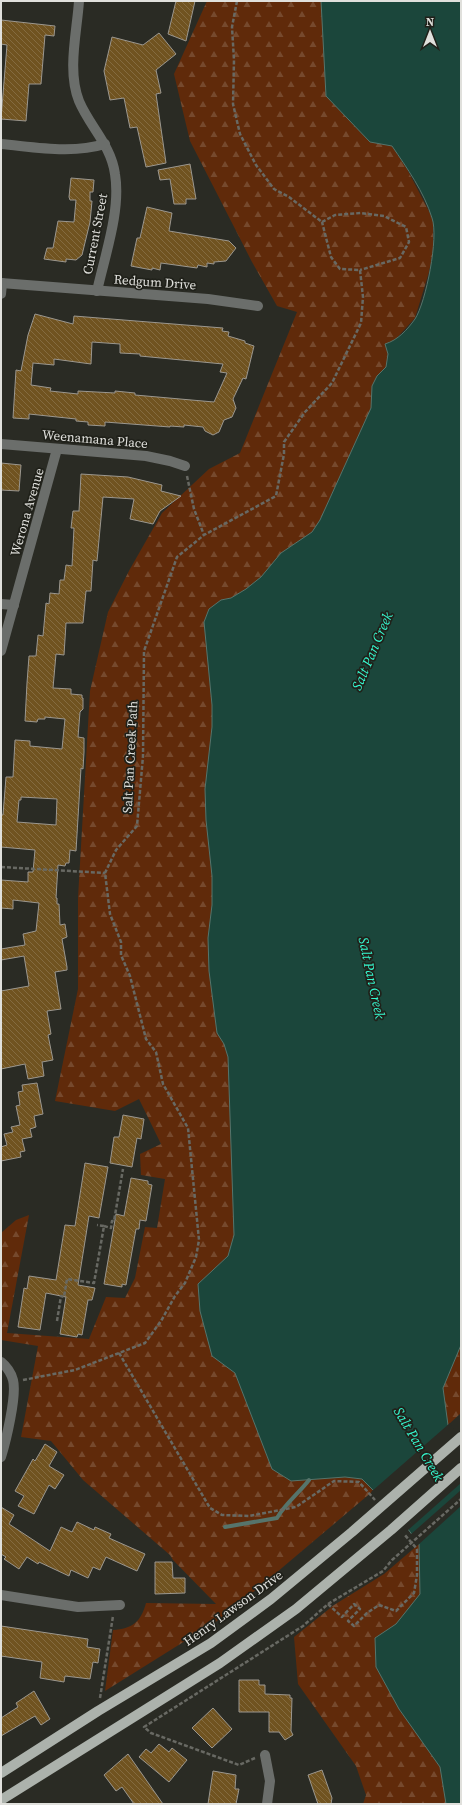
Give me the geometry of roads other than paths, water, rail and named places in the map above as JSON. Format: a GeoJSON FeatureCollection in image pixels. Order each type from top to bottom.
{"type":"FeatureCollection","features":[{"type":"Feature","properties":{"kind":"main road","name":"Henry Lawson Drive"},"geometry":{"type":"LineString","coordinates":[[1,1773],[98,1711],[211,1643],[271,1599],[352,1532],[461,1437]]}},
{"type":"Feature","properties":{"kind":"main road"},"geometry":{"type":"LineString","coordinates":[[1,1800],[220,1663],[296,1609],[391,1530],[461,1468]]}},
{"type":"Feature","properties":{"kind":"street","name":"Current Street"},"geometry":{"type":"LineString","coordinates":[[79,1],[74,73],[75,86],[84,112],[105,144],[114,167],[117,198],[96,291]]}},
{"type":"Feature","properties":{"kind":"street"},"geometry":{"type":"LineString","coordinates":[[1,144],[72,150],[91,148],[105,144]]}},
{"type":"Feature","properties":{"kind":"street"},"geometry":{"type":"LineString","coordinates":[[1,283],[1,294]]}},
{"type":"Feature","properties":{"kind":"street","name":"Redgum Drive"},"geometry":{"type":"LineString","coordinates":[[1,283],[208,299],[258,306]]}},
{"type":"Feature","properties":{"kind":"street","name":"Weenamana Place"},"geometry":{"type":"LineString","coordinates":[[1,444],[159,458],[185,466]]}},
{"type":"Feature","properties":{"kind":"street","name":"Werona Avenue"},"geometry":{"type":"LineString","coordinates":[[1,651],[57,449]]}},
{"type":"Feature","properties":{"kind":"street"},"geometry":{"type":"LineString","coordinates":[[1,604],[14,605]]}},
{"type":"Feature","properties":{"kind":"street"},"geometry":{"type":"LineString","coordinates":[[1,1362],[5,1364],[14,1381],[8,1435],[1,1457]]}},
{"type":"Feature","properties":{"kind":"street"},"geometry":{"type":"LineString","coordinates":[[1,1595],[78,1607],[92,1608],[120,1605]]}},
{"type":"Feature","properties":{"kind":"street"},"geometry":{"type":"LineString","coordinates":[[265,1755],[270,1781],[267,1804]]}},
{"type":"Feature","properties":{"kind":"water","name":"Salt Pan Creek"},"geometry":{"type":"Polygon","coordinates":[[[321,1],[461,1],[461,1345],[443,1388],[448,1425],[461,1443],[461,1804],[446,1804],[440,1767],[399,1709],[376,1667],[375,1638],[396,1624],[420,1594],[419,1544],[396,1513],[362,1479],[345,1477],[291,1481],[272,1469],[235,1373],[212,1356],[200,1311],[198,1284],[228,1256],[234,1235],[228,1057],[224,1044],[217,1033],[209,971],[208,938],[212,905],[212,876],[206,820],[205,789],[212,727],[212,705],[204,622],[209,609],[221,600],[231,598],[246,589],[261,577],[281,553],[312,532],[320,520],[371,408],[372,386],[377,376],[386,367],[388,354],[385,344],[394,340],[405,331],[415,319],[419,311],[427,285],[433,254],[434,227],[429,208],[398,154],[392,146],[370,142],[326,96],[321,1]]]}},
{"type":"Feature","properties":{"kind":"waterway"},"geometry":{"type":"LineString","coordinates":[[225,1527],[277,1518],[309,1480]]}}]}
